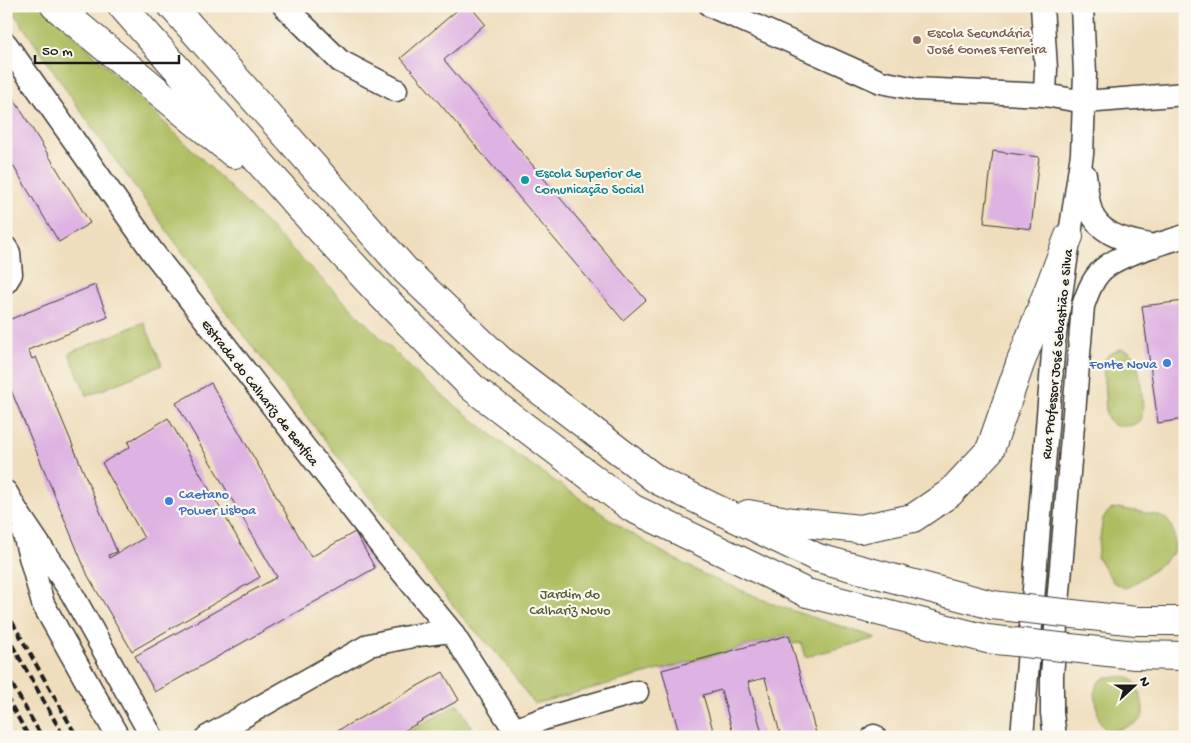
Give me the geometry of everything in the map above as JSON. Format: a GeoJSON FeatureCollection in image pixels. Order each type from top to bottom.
{"type":"FeatureCollection","features":[{"type":"Feature","properties":{"kind":"highway"},"geometry":{"type":"LineString","coordinates":[[56,6],[299,207]]}},
{"type":"Feature","properties":{"kind":"highway"},"geometry":{"type":"LineString","coordinates":[[122,6],[299,207],[382,296],[473,388],[632,508],[807,593],[987,639],[1135,656],[1185,656]]}},
{"type":"Feature","properties":{"kind":"highway"},"geometry":{"type":"LineString","coordinates":[[172,6],[406,271],[500,359],[657,480],[818,558],[992,605],[1136,620],[1185,621]]}},
{"type":"Feature","properties":{"kind":"highway"},"geometry":{"type":"LineString","coordinates":[[712,508],[793,522],[860,529],[913,518],[950,493],[990,450],[1020,364],[1069,236]]}},
{"type":"Feature","properties":{"kind":"street"},"geometry":{"type":"LineString","coordinates":[[284,6],[340,61],[396,90]]}},
{"type":"Feature","properties":{"kind":"street"},"geometry":{"type":"LineString","coordinates":[[711,6],[881,82],[916,89],[1045,95],[1085,102],[1185,94]]}},
{"type":"Feature","properties":{"kind":"street"},"geometry":{"type":"LineString","coordinates":[[1042,6],[1046,69],[1045,95]]}},
{"type":"Feature","properties":{"kind":"street","name":"Rua Professor José Sebastião e Silva"},"geometry":{"type":"LineString","coordinates":[[1017,735],[1027,673],[1054,341],[1082,154],[1086,74],[1082,6]]}},
{"type":"Feature","properties":{"kind":"street","name":"Estrada do Calhariz de Benfica"},"geometry":{"type":"LineString","coordinates":[[6,44],[152,251],[389,556],[451,631],[516,733]]}},
{"type":"Feature","properties":{"kind":"street"},"geometry":{"type":"LineString","coordinates":[[1082,154],[1089,201],[1094,218],[1104,229],[1117,236],[1154,246]]}},
{"type":"Feature","properties":{"kind":"street","name":"Rua Professor José Sebastião e Silva"},"geometry":{"type":"LineString","coordinates":[[1055,737],[1052,713],[1052,675],[1083,306],[1088,291],[1107,266],[1154,246],[1185,236]]}},
{"type":"Feature","properties":{"kind":"street"},"geometry":{"type":"LineString","coordinates":[[6,248],[9,253],[11,274],[6,282]]}},
{"type":"Feature","properties":{"kind":"street"},"geometry":{"type":"LineString","coordinates":[[6,492],[70,592],[152,737]]}},
{"type":"Feature","properties":{"kind":"street"},"geometry":{"type":"LineString","coordinates":[[18,513],[43,604],[118,737]]}},
{"type":"Feature","properties":{"kind":"street"},"geometry":{"type":"LineString","coordinates":[[207,737],[369,645],[418,635],[451,631]]}},
{"type":"Feature","properties":{"kind":"street"},"geometry":{"type":"LineString","coordinates":[[516,733],[546,718],[637,692]]}},
{"type":"Feature","properties":{"kind":"street"},"geometry":{"type":"LineString","coordinates":[[1017,735],[1045,737]]}},
{"type":"Feature","properties":{"kind":"green space","name":"Jardim do Calhariz Novo"},"geometry":{"type":"Polygon","coordinates":[[[9,6],[44,6],[208,165],[421,378],[513,452],[630,533],[707,576],[781,607],[877,638],[805,657],[801,643],[792,644],[789,635],[534,704],[502,659],[462,617],[232,320],[95,132],[9,6]]]}},
{"type":"Feature","properties":{"kind":"green space"},"geometry":{"type":"Polygon","coordinates":[[[144,322],[162,365],[87,396],[69,353],[144,322]]]}},
{"type":"Feature","properties":{"kind":"green space"},"geometry":{"type":"Polygon","coordinates":[[[1120,349],[1128,350],[1134,355],[1141,387],[1143,407],[1141,419],[1137,423],[1128,426],[1113,424],[1109,421],[1106,414],[1103,362],[1109,354],[1120,349]]]}},
{"type":"Feature","properties":{"kind":"green space"},"geometry":{"type":"Polygon","coordinates":[[[1118,508],[1151,514],[1167,520],[1173,531],[1174,541],[1174,550],[1169,557],[1142,578],[1125,588],[1114,583],[1097,557],[1103,518],[1110,510],[1118,508]]]}},
{"type":"Feature","properties":{"kind":"green space"},"geometry":{"type":"Polygon","coordinates":[[[1122,676],[1133,680],[1143,708],[1141,719],[1119,730],[1104,728],[1099,720],[1095,689],[1099,682],[1107,677],[1122,676]]]}},
{"type":"Feature","properties":{"kind":"green space"},"geometry":{"type":"Polygon","coordinates":[[[458,704],[478,737],[399,737],[458,704]]]}},
{"type":"Feature","properties":{"kind":"building","name":"Escola Superior de Comunicação Social"},"geometry":{"type":"Polygon","coordinates":[[[462,6],[470,6],[485,24],[444,60],[646,300],[623,320],[401,58],[462,6]]]}},
{"type":"Feature","properties":{"kind":"building"},"geometry":{"type":"Polygon","coordinates":[[[6,86],[90,223],[59,242],[6,154],[6,86]]]}},
{"type":"Feature","properties":{"kind":"building"},"geometry":{"type":"Polygon","coordinates":[[[993,151],[1039,157],[1031,229],[984,223],[993,151]]]}},
{"type":"Feature","properties":{"kind":"building","name":"Caetano Power Lisboa"},"geometry":{"type":"Polygon","coordinates":[[[95,285],[108,317],[28,350],[32,359],[36,357],[117,552],[108,555],[109,558],[144,538],[102,463],[130,447],[128,442],[168,418],[260,577],[132,651],[88,576],[6,378],[6,369],[10,368],[6,360],[6,321],[95,285]]]}},
{"type":"Feature","properties":{"kind":"building","name":"Fonte Nova"},"geometry":{"type":"Polygon","coordinates":[[[1185,301],[1185,419],[1158,423],[1142,306],[1185,301]]]}},
{"type":"Feature","properties":{"kind":"building"},"geometry":{"type":"Polygon","coordinates":[[[211,383],[311,557],[355,532],[375,568],[155,692],[135,656],[277,577],[176,403],[211,383]]]}},
{"type":"Feature","properties":{"kind":"building"},"geometry":{"type":"Polygon","coordinates":[[[789,635],[817,737],[781,737],[765,678],[748,682],[763,737],[734,737],[721,690],[703,695],[715,737],[680,737],[662,670],[789,635]]]}},
{"type":"Feature","properties":{"kind":"building"},"geometry":{"type":"Polygon","coordinates":[[[443,672],[459,700],[393,737],[326,737],[443,672]]]}},
{"type":"Feature","properties":{"kind":"railway"},"geometry":{"type":"LineString","coordinates":[[6,611],[77,737]]}},
{"type":"Feature","properties":{"kind":"railway"},"geometry":{"type":"LineString","coordinates":[[6,634],[64,737]]}},
{"type":"Feature","properties":{"kind":"railway"},"geometry":{"type":"LineString","coordinates":[[6,674],[42,737]]}},
{"type":"Feature","properties":{"kind":"railway"},"geometry":{"type":"LineString","coordinates":[[6,696],[29,737]]}},
{"type":"Feature","properties":{"kind":"place","name":"Escola Secundária José Gomes Ferreira"},"geometry":{"type":"Point","coordinates":[917,40]}},
{"type":"Feature","properties":{"kind":"place","name":"Escola Superior de Comunicação Social"},"geometry":{"type":"Point","coordinates":[525,180]}},
{"type":"Feature","properties":{"kind":"place","name":"Fonte Nova"},"geometry":{"type":"Point","coordinates":[1167,363]}},
{"type":"Feature","properties":{"kind":"place","name":"Caetano Power Lisboa"},"geometry":{"type":"Point","coordinates":[169,501]}}]}
